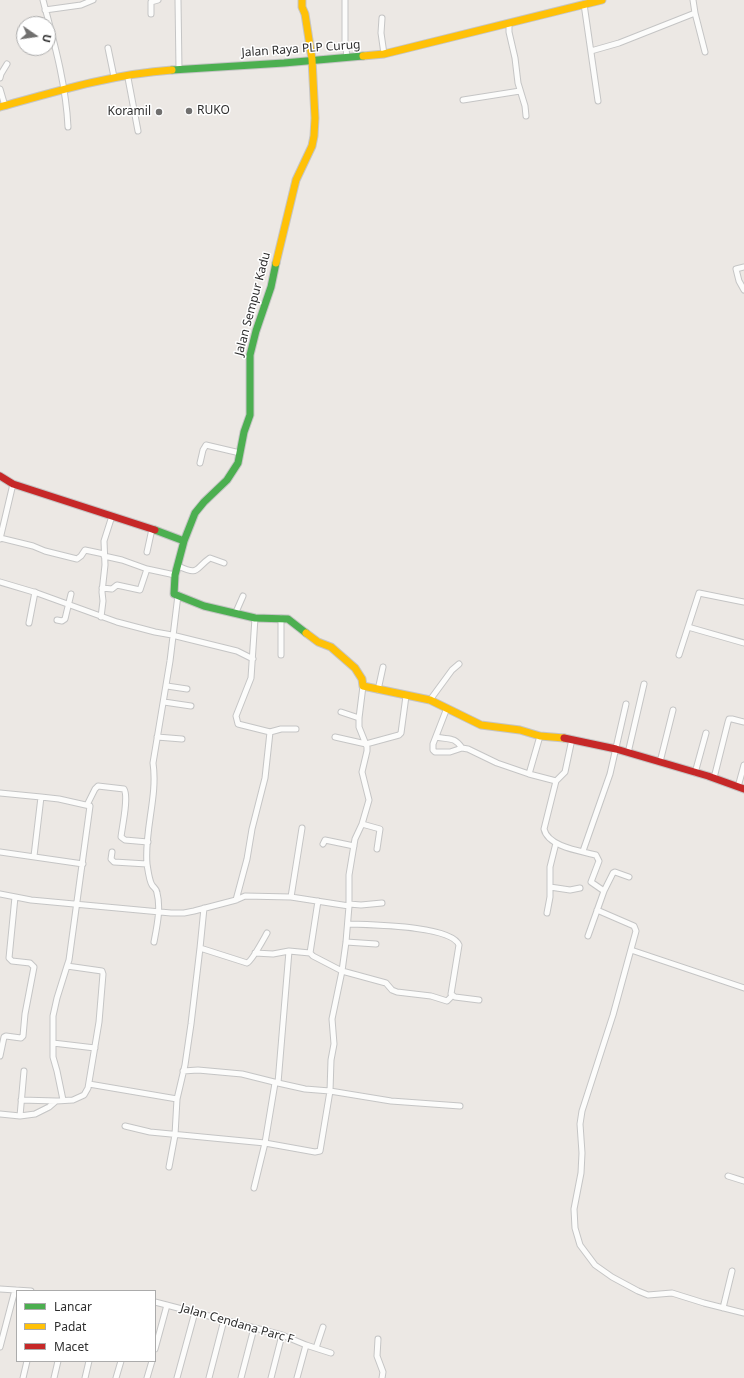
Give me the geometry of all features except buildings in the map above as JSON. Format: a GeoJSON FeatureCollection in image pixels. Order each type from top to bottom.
{"type":"FeatureCollection","features":[{"type":"Feature","properties":{"kind":"street"},"geometry":{"type":"LineString","coordinates":[[43,0],[65,89],[68,127]]}},
{"type":"Feature","properties":{"kind":"street"},"geometry":{"type":"LineString","coordinates":[[45,10],[81,4],[92,0]]}},
{"type":"Feature","properties":{"kind":"street"},"geometry":{"type":"LineString","coordinates":[[151,14],[151,2],[158,0]]}},
{"type":"Feature","properties":{"kind":"street"},"geometry":{"type":"LineString","coordinates":[[178,0],[179,69]]}},
{"type":"Feature","properties":{"kind":"street","name":"Jalan Sempur Kadu"},"geometry":{"type":"LineString","coordinates":[[178,595],[174,594],[175,575],[184,541],[195,513],[204,502],[233,474],[238,463],[250,415],[250,355],[260,316],[271,287],[296,180],[312,146],[315,118],[312,59],[302,0]]}},
{"type":"Feature","properties":{"kind":"street"},"geometry":{"type":"LineString","coordinates":[[345,0],[345,41],[347,57]]}},
{"type":"Feature","properties":{"kind":"street","name":"Jalan Raya PLP Curug"},"geometry":{"type":"LineString","coordinates":[[2,107],[114,77],[145,72],[284,63],[312,59],[384,54],[602,0]]}},
{"type":"Feature","properties":{"kind":"street"},"geometry":{"type":"LineString","coordinates":[[693,0],[705,52]]}},
{"type":"Feature","properties":{"kind":"street"},"geometry":{"type":"LineString","coordinates":[[584,4],[598,101]]}},
{"type":"Feature","properties":{"kind":"street"},"geometry":{"type":"LineString","coordinates":[[591,51],[619,43],[695,13]]}},
{"type":"Feature","properties":{"kind":"street"},"geometry":{"type":"LineString","coordinates":[[382,18],[381,33],[384,54]]}},
{"type":"Feature","properties":{"kind":"street"},"geometry":{"type":"LineString","coordinates":[[509,24],[509,32],[526,116]]}},
{"type":"Feature","properties":{"kind":"street"},"geometry":{"type":"LineString","coordinates":[[108,48],[114,77]]}},
{"type":"Feature","properties":{"kind":"street"},"geometry":{"type":"LineString","coordinates":[[0,78],[7,64]]}},
{"type":"Feature","properties":{"kind":"street"},"geometry":{"type":"LineString","coordinates":[[129,75],[128,78],[138,131]]}},
{"type":"Feature","properties":{"kind":"street"},"geometry":{"type":"LineString","coordinates":[[0,89],[2,107]]}},
{"type":"Feature","properties":{"kind":"street"},"geometry":{"type":"LineString","coordinates":[[463,100],[520,91]]}},
{"type":"Feature","properties":{"kind":"street"},"geometry":{"type":"LineString","coordinates":[[744,267],[736,269],[744,290]]}},
{"type":"Feature","properties":{"kind":"street"},"geometry":{"type":"LineString","coordinates":[[200,463],[203,450],[206,445],[240,453]]}},
{"type":"Feature","properties":{"kind":"street"},"geometry":{"type":"LineString","coordinates":[[0,476],[13,484],[152,529],[184,541]]}},
{"type":"Feature","properties":{"kind":"street"},"geometry":{"type":"LineString","coordinates":[[13,484],[0,539],[33,546],[45,551],[76,559],[81,556],[85,550],[147,569],[175,575]]}},
{"type":"Feature","properties":{"kind":"street"},"geometry":{"type":"LineString","coordinates":[[101,617],[103,601],[102,588],[105,565],[104,541],[112,516]]}},
{"type":"Feature","properties":{"kind":"street"},"geometry":{"type":"LineString","coordinates":[[147,552],[152,529]]}},
{"type":"Feature","properties":{"kind":"street"},"geometry":{"type":"LineString","coordinates":[[178,566],[193,571],[197,570],[210,558],[224,563]]}},
{"type":"Feature","properties":{"kind":"street"},"geometry":{"type":"LineString","coordinates":[[102,588],[112,590],[117,585],[140,590],[147,569]]}},
{"type":"Feature","properties":{"kind":"street"},"geometry":{"type":"LineString","coordinates":[[0,582],[35,592],[101,617],[144,630],[172,635],[237,651],[253,659]]}},
{"type":"Feature","properties":{"kind":"street"},"geometry":{"type":"LineString","coordinates":[[29,623],[35,592]]}},
{"type":"Feature","properties":{"kind":"street"},"geometry":{"type":"LineString","coordinates":[[679,655],[698,592],[744,602]]}},
{"type":"Feature","properties":{"kind":"street"},"geometry":{"type":"LineString","coordinates":[[57,620],[64,621],[71,594]]}},
{"type":"Feature","properties":{"kind":"street"},"geometry":{"type":"LineString","coordinates":[[125,1126],[150,1132],[265,1143],[315,1152],[320,1151],[330,1091],[331,1060],[334,1044],[332,1018],[342,972],[348,924],[349,875],[355,839],[362,824],[369,800],[362,772],[367,751],[366,744],[359,727],[363,686],[362,679],[355,668],[340,654],[331,647],[318,642],[293,622],[281,618],[255,618],[236,612],[204,606],[178,595],[167,686],[157,737],[154,763],[152,813],[148,842],[147,864],[152,886],[157,891],[158,911],[154,942]]}},
{"type":"Feature","properties":{"kind":"street"},"geometry":{"type":"LineString","coordinates":[[236,612],[244,596]]}},
{"type":"Feature","properties":{"kind":"street"},"geometry":{"type":"LineString","coordinates":[[255,618],[251,678],[236,716],[236,720],[238,724],[270,732],[281,729],[296,729]]}},
{"type":"Feature","properties":{"kind":"street"},"geometry":{"type":"LineString","coordinates":[[281,618],[281,655]]}},
{"type":"Feature","properties":{"kind":"street"},"geometry":{"type":"LineString","coordinates":[[688,627],[744,643]]}},
{"type":"Feature","properties":{"kind":"street"},"geometry":{"type":"LineString","coordinates":[[430,700],[452,670],[459,664]]}},
{"type":"Feature","properties":{"kind":"street"},"geometry":{"type":"LineString","coordinates":[[378,690],[383,667]]}},
{"type":"Feature","properties":{"kind":"street"},"geometry":{"type":"LineString","coordinates":[[628,753],[644,684]]}},
{"type":"Feature","properties":{"kind":"street"},"geometry":{"type":"LineString","coordinates":[[167,686],[187,689]]}},
{"type":"Feature","properties":{"kind":"street"},"geometry":{"type":"LineString","coordinates":[[363,686],[430,700],[481,725],[520,730],[540,736],[572,739],[616,749],[714,778],[741,788],[744,765]]}},
{"type":"Feature","properties":{"kind":"street"},"geometry":{"type":"LineString","coordinates":[[335,737],[366,744],[399,735],[401,733],[406,696]]}},
{"type":"Feature","properties":{"kind":"street"},"geometry":{"type":"LineString","coordinates":[[164,702],[191,706]]}},
{"type":"Feature","properties":{"kind":"street"},"geometry":{"type":"LineString","coordinates":[[583,851],[610,774],[626,704]]}},
{"type":"Feature","properties":{"kind":"street"},"geometry":{"type":"LineString","coordinates":[[447,708],[436,736],[433,748],[435,752],[450,752],[462,748],[468,749],[497,763],[556,781]]}},
{"type":"Feature","properties":{"kind":"street"},"geometry":{"type":"LineString","coordinates":[[660,762],[673,710]]}},
{"type":"Feature","properties":{"kind":"street"},"geometry":{"type":"LineString","coordinates":[[341,712],[359,718]]}},
{"type":"Feature","properties":{"kind":"street"},"geometry":{"type":"LineString","coordinates":[[714,778],[729,719],[744,722]]}},
{"type":"Feature","properties":{"kind":"street"},"geometry":{"type":"LineString","coordinates":[[236,900],[247,859],[252,828],[265,778],[270,732]]}},
{"type":"Feature","properties":{"kind":"street"},"geometry":{"type":"LineString","coordinates":[[695,773],[706,733]]}},
{"type":"Feature","properties":{"kind":"street"},"geometry":{"type":"LineString","coordinates":[[436,736],[444,739],[449,738],[456,740],[462,748]]}},
{"type":"Feature","properties":{"kind":"street"},"geometry":{"type":"LineString","coordinates":[[529,774],[540,736]]}},
{"type":"Feature","properties":{"kind":"street"},"geometry":{"type":"LineString","coordinates":[[157,737],[182,739]]}},
{"type":"Feature","properties":{"kind":"street"},"geometry":{"type":"LineString","coordinates":[[572,739],[564,772],[556,781],[544,829],[545,833],[559,845],[596,855],[599,861],[591,882],[604,891]]}},
{"type":"Feature","properties":{"kind":"street"},"geometry":{"type":"LineString","coordinates":[[87,805],[98,786],[124,789],[126,793],[121,837],[125,840],[148,842]]}},
{"type":"Feature","properties":{"kind":"street"},"geometry":{"type":"LineString","coordinates":[[0,793],[41,797],[91,807],[69,960],[53,1016],[53,1057],[62,1100]]}},
{"type":"Feature","properties":{"kind":"street"},"geometry":{"type":"LineString","coordinates":[[34,856],[41,797]]}},
{"type":"Feature","properties":{"kind":"street"},"geometry":{"type":"LineString","coordinates":[[362,824],[380,829],[376,849]]}},
{"type":"Feature","properties":{"kind":"street"},"geometry":{"type":"LineString","coordinates":[[291,897],[302,828]]}},
{"type":"Feature","properties":{"kind":"street"},"geometry":{"type":"LineString","coordinates":[[323,844],[325,840],[354,846]]}},
{"type":"Feature","properties":{"kind":"street"},"geometry":{"type":"LineString","coordinates":[[547,913],[550,897],[550,867],[556,843]]}},
{"type":"Feature","properties":{"kind":"street"},"geometry":{"type":"LineString","coordinates":[[0,852],[83,864]]}},
{"type":"Feature","properties":{"kind":"street"},"geometry":{"type":"LineString","coordinates":[[112,852],[111,859],[114,862],[147,864]]}},
{"type":"Feature","properties":{"kind":"street"},"geometry":{"type":"LineString","coordinates":[[588,936],[604,891],[613,873],[615,872],[629,877]]}},
{"type":"Feature","properties":{"kind":"street"},"geometry":{"type":"LineString","coordinates":[[550,886],[570,890],[580,888]]}},
{"type":"Feature","properties":{"kind":"street"},"geometry":{"type":"LineString","coordinates":[[0,894],[31,900],[184,913],[236,900],[245,896],[291,897],[349,905],[382,903]]}},
{"type":"Feature","properties":{"kind":"street"},"geometry":{"type":"LineString","coordinates":[[0,1056],[4,1037],[21,1038],[23,1036],[25,1010],[34,967],[30,963],[12,961],[9,958],[15,897]]}},
{"type":"Feature","properties":{"kind":"street"},"geometry":{"type":"LineString","coordinates":[[310,953],[318,901]]}},
{"type":"Feature","properties":{"kind":"street"},"geometry":{"type":"LineString","coordinates":[[169,1167],[175,1135],[177,1100],[191,1024],[204,908]]}},
{"type":"Feature","properties":{"kind":"street"},"geometry":{"type":"LineString","coordinates":[[597,910],[634,926],[636,931],[613,1015],[582,1111],[580,1124],[582,1153],[581,1173],[574,1209],[575,1228],[580,1245],[595,1265],[612,1278],[638,1291],[648,1295],[672,1294],[723,1308],[744,1312]]}},
{"type":"Feature","properties":{"kind":"street"},"geometry":{"type":"LineString","coordinates":[[255,953],[273,954],[289,951],[310,953],[342,972],[386,983],[392,990],[397,992],[431,996],[447,1001],[452,996],[459,945],[455,940],[430,930],[348,924]]}},
{"type":"Feature","properties":{"kind":"street"},"geometry":{"type":"LineString","coordinates":[[200,948],[247,964],[253,958],[267,933]]}},
{"type":"Feature","properties":{"kind":"street"},"geometry":{"type":"LineString","coordinates":[[346,942],[376,944]]}},
{"type":"Feature","properties":{"kind":"street"},"geometry":{"type":"LineString","coordinates":[[631,950],[744,988]]}},
{"type":"Feature","properties":{"kind":"street"},"geometry":{"type":"LineString","coordinates":[[254,1188],[265,1143],[276,1083],[289,951]]}},
{"type":"Feature","properties":{"kind":"street"},"geometry":{"type":"LineString","coordinates":[[0,1114],[20,1116],[35,1114],[56,1102],[62,1100],[73,1100],[84,1095],[88,1088],[99,1022],[103,974],[102,971],[98,970],[67,966]]}},
{"type":"Feature","properties":{"kind":"street"},"geometry":{"type":"LineString","coordinates":[[452,996],[479,1000]]}},
{"type":"Feature","properties":{"kind":"street"},"geometry":{"type":"LineString","coordinates":[[53,1043],[94,1048]]}},
{"type":"Feature","properties":{"kind":"street"},"geometry":{"type":"LineString","coordinates":[[183,1071],[198,1070],[242,1074],[305,1089],[330,1091],[391,1101],[460,1106]]}},
{"type":"Feature","properties":{"kind":"street"},"geometry":{"type":"LineString","coordinates":[[20,1116],[24,1071]]}},
{"type":"Feature","properties":{"kind":"street"},"geometry":{"type":"LineString","coordinates":[[89,1084],[177,1100]]}},
{"type":"Feature","properties":{"kind":"street"},"geometry":{"type":"LineString","coordinates":[[21,1100],[56,1102]]}},
{"type":"Feature","properties":{"kind":"street"},"geometry":{"type":"LineString","coordinates":[[728,1176],[744,1181]]}},
{"type":"Feature","properties":{"kind":"street"},"geometry":{"type":"LineString","coordinates":[[723,1308],[732,1271]]}},
{"type":"Feature","properties":{"kind":"street"},"geometry":{"type":"LineString","coordinates":[[0,1289],[15,1290],[0,1347]]}},
{"type":"Feature","properties":{"kind":"street","name":"Jalan Cendana Parc F"},"geometry":{"type":"LineString","coordinates":[[156,1302],[282,1336],[331,1353]]}},
{"type":"Feature","properties":{"kind":"street"},"geometry":{"type":"LineString","coordinates":[[156,1345],[167,1305]]}},
{"type":"Feature","properties":{"kind":"street"},"geometry":{"type":"LineString","coordinates":[[178,1378],[195,1312]]}},
{"type":"Feature","properties":{"kind":"street"},"geometry":{"type":"LineString","coordinates":[[209,1378],[224,1320]]}},
{"type":"Feature","properties":{"kind":"street"},"geometry":{"type":"LineString","coordinates":[[316,1348],[323,1327]]}},
{"type":"Feature","properties":{"kind":"street"},"geometry":{"type":"LineString","coordinates":[[241,1378],[254,1328]]}},
{"type":"Feature","properties":{"kind":"street"},"geometry":{"type":"LineString","coordinates":[[271,1378],[282,1336]]}},
{"type":"Feature","properties":{"kind":"street"},"geometry":{"type":"LineString","coordinates":[[378,1339],[377,1356],[383,1372],[382,1378]]}},
{"type":"Feature","properties":{"kind":"street"},"geometry":{"type":"LineString","coordinates":[[299,1378],[306,1345]]}},
{"type":"Feature","properties":{"kind":"street"},"geometry":{"type":"LineString","coordinates":[[23,1378],[27,1362]]}},
{"type":"Feature","properties":{"kind":"street"},"geometry":{"type":"LineString","coordinates":[[54,1378],[58,1362]]}},
{"type":"Feature","properties":{"kind":"street"},"geometry":{"type":"LineString","coordinates":[[85,1378],[89,1362]]}},
{"type":"Feature","properties":{"kind":"street"},"geometry":{"type":"LineString","coordinates":[[116,1378],[121,1362]]}},
{"type":"Feature","properties":{"kind":"street"},"geometry":{"type":"LineString","coordinates":[[147,1378],[152,1362]]}},
{"type":"Feature","properties":{"kind":"traffic: fast"},"geometry":{"type":"LineString","coordinates":[[172,70],[284,63],[363,56]]}},
{"type":"Feature","properties":{"kind":"traffic: fast"},"geometry":{"type":"LineString","coordinates":[[184,541],[195,513],[227,480],[238,463],[244,432],[250,415],[250,355],[256,331],[271,287],[276,263]]}},
{"type":"Feature","properties":{"kind":"traffic: fast"},"geometry":{"type":"LineString","coordinates":[[155,530],[184,541],[175,575],[174,594],[204,606],[255,618],[288,619],[306,633]]}},
{"type":"Feature","properties":{"kind":"traffic: slow"},"geometry":{"type":"LineString","coordinates":[[276,263],[296,180],[312,146],[314,136],[315,118],[312,59],[302,0]]}},
{"type":"Feature","properties":{"kind":"traffic: slow"},"geometry":{"type":"LineString","coordinates":[[363,56],[384,54],[602,0]]}},
{"type":"Feature","properties":{"kind":"traffic: slow"},"geometry":{"type":"LineString","coordinates":[[0,107],[64,89],[107,79],[172,70]]}},
{"type":"Feature","properties":{"kind":"traffic: slow"},"geometry":{"type":"LineString","coordinates":[[306,633],[318,642],[331,647],[355,668],[362,679],[363,686],[430,700],[481,725],[520,730],[540,736],[564,738]]}},
{"type":"Feature","properties":{"kind":"traffic: jam"},"geometry":{"type":"LineString","coordinates":[[0,476],[13,484],[155,530]]}},
{"type":"Feature","properties":{"kind":"traffic: jam"},"geometry":{"type":"LineString","coordinates":[[564,738],[616,749],[708,776],[744,789]]}},
{"type":"Feature","properties":{"kind":"place","name":"RUKO"},"geometry":{"type":"Point","coordinates":[189,111]}},
{"type":"Feature","properties":{"kind":"place","name":"Koramil"},"geometry":{"type":"Point","coordinates":[159,112]}}]}
